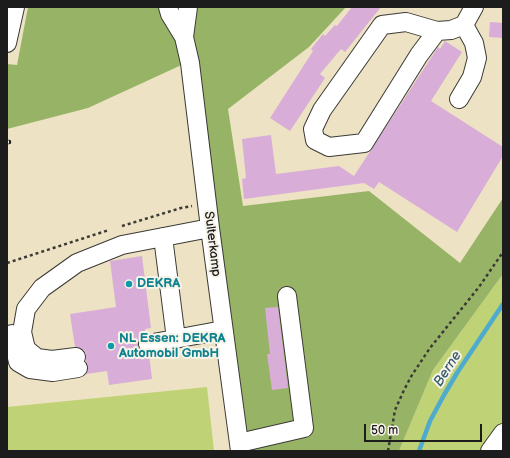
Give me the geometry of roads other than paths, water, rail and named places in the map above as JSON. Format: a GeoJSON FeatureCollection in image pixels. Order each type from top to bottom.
{"type":"FeatureCollection","features":[{"type":"Feature","properties":{"kind":"street"},"geometry":{"type":"LineString","coordinates":[[7,43],[15,7]]}},
{"type":"Feature","properties":{"kind":"street","name":"Sulterkamp"},"geometry":{"type":"LineString","coordinates":[[168,7],[170,14],[184,37],[190,63],[223,330],[240,447]]}},
{"type":"Feature","properties":{"kind":"street","name":"Sulterkamp"},"geometry":{"type":"LineString","coordinates":[[184,37],[188,7]]}},
{"type":"Feature","properties":{"kind":"street"},"geometry":{"type":"LineString","coordinates":[[437,31],[419,55],[364,143],[329,147],[315,140],[313,129],[322,110],[382,24],[406,22],[437,31],[450,30],[464,25],[474,7]]}},
{"type":"Feature","properties":{"kind":"street"},"geometry":{"type":"LineString","coordinates":[[459,99],[472,77],[477,58],[474,43],[464,25]]}},
{"type":"Feature","properties":{"kind":"street"},"geometry":{"type":"LineString","coordinates":[[77,358],[52,360],[37,358],[26,349],[22,332],[26,309],[42,288],[77,263],[122,245],[210,228]]}},
{"type":"Feature","properties":{"kind":"street"},"geometry":{"type":"LineString","coordinates":[[162,237],[176,339]]}},
{"type":"Feature","properties":{"kind":"street"},"geometry":{"type":"LineString","coordinates":[[240,447],[304,428],[287,296]]}},
{"type":"Feature","properties":{"kind":"street"},"geometry":{"type":"LineString","coordinates":[[148,344],[223,330]]}},
{"type":"Feature","properties":{"kind":"street"},"geometry":{"type":"LineString","coordinates":[[490,451],[503,434]]}},
{"type":"Feature","properties":{"kind":"waterway","name":"Berne"},"geometry":{"type":"LineString","coordinates":[[419,451],[430,421],[444,395],[503,304]]}},
{"type":"Feature","properties":{"kind":"place","name":"DEKRA"},"geometry":{"type":"Point","coordinates":[129,284]}},
{"type":"Feature","properties":{"kind":"place","name":"NL Essen: DEKRA Automobil GmbH"},"geometry":{"type":"Point","coordinates":[111,346]}}]}
